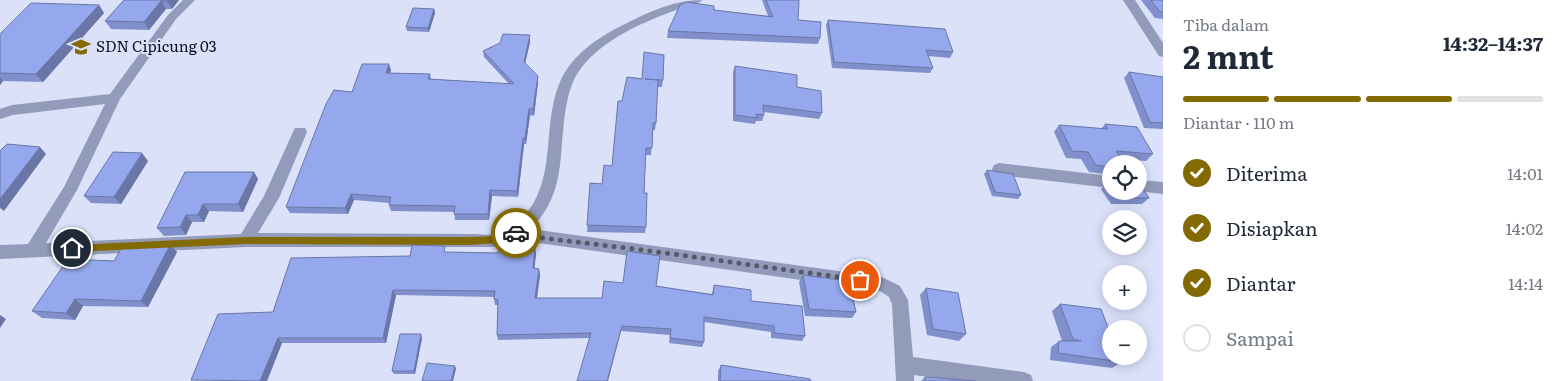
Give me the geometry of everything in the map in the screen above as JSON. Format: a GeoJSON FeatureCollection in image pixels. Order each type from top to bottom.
{"type":"FeatureCollection","features":[{"type":"Feature","properties":{"kind":"street"},"geometry":{"type":"LineString","coordinates":[[33,250],[70,190],[114,98],[172,17],[188,0]]}},
{"type":"Feature","properties":{"kind":"street"},"geometry":{"type":"LineString","coordinates":[[0,252],[246,240],[497,240],[516,233],[534,219],[547,198],[552,174],[558,107],[567,80],[580,61],[601,43],[636,23],[665,9],[696,0]]}},
{"type":"Feature","properties":{"kind":"street"},"geometry":{"type":"LineString","coordinates":[[1129,0],[1158,40],[1163,53]]}},
{"type":"Feature","properties":{"kind":"street"},"geometry":{"type":"LineString","coordinates":[[0,114],[20,109],[114,98]]}},
{"type":"Feature","properties":{"kind":"street"},"geometry":{"type":"LineString","coordinates":[[246,240],[271,198],[300,132]]}},
{"type":"Feature","properties":{"kind":"street"},"geometry":{"type":"LineString","coordinates":[[999,169],[1102,181]]}},
{"type":"Feature","properties":{"kind":"street"},"geometry":{"type":"LineString","coordinates":[[1147,187],[1163,188]]}},
{"type":"Feature","properties":{"kind":"street"},"geometry":{"type":"LineString","coordinates":[[516,233],[882,284],[894,289],[901,304],[901,332],[905,373],[1024,381]]}},
{"type":"Feature","properties":{"kind":"building"},"geometry":{"type":"Polygon","coordinates":[[[124,0],[168,0],[161,1],[144,22],[105,21],[124,0]]]}},
{"type":"Feature","properties":{"kind":"building"},"geometry":{"type":"Polygon","coordinates":[[[766,0],[799,0],[798,20],[821,22],[820,38],[668,31],[680,5],[686,2],[714,6],[714,10],[773,17],[766,0]]]}},
{"type":"Feature","properties":{"kind":"building"},"geometry":{"type":"Polygon","coordinates":[[[1151,0],[1163,0],[1163,12],[1160,12],[1151,0]]]}},
{"type":"Feature","properties":{"kind":"building"},"geometry":{"type":"Polygon","coordinates":[[[31,3],[99,5],[36,74],[0,73],[0,34],[31,3]]]}},
{"type":"Feature","properties":{"kind":"building"},"geometry":{"type":"Polygon","coordinates":[[[413,8],[434,9],[428,28],[406,27],[413,8]]]}},
{"type":"Feature","properties":{"kind":"building"},"geometry":{"type":"Polygon","coordinates":[[[828,20],[945,29],[953,52],[926,50],[933,68],[834,62],[828,20]]]}},
{"type":"Feature","properties":{"kind":"building"},"geometry":{"type":"Polygon","coordinates":[[[503,34],[530,35],[524,62],[538,76],[533,109],[529,109],[525,138],[523,138],[517,191],[490,190],[488,214],[454,214],[455,206],[389,205],[391,197],[351,194],[345,208],[286,207],[326,104],[334,90],[352,92],[362,64],[389,64],[386,73],[430,74],[428,79],[514,84],[483,51],[500,43],[503,34]]]}},
{"type":"Feature","properties":{"kind":"building"},"geometry":{"type":"Polygon","coordinates":[[[644,52],[664,55],[663,80],[645,79],[658,80],[656,123],[653,123],[652,148],[646,148],[644,193],[647,193],[646,227],[587,225],[590,183],[602,184],[604,165],[612,166],[618,101],[622,101],[627,77],[642,79],[644,52]]]}},
{"type":"Feature","properties":{"kind":"building"},"geometry":{"type":"Polygon","coordinates":[[[735,66],[797,75],[797,87],[821,91],[822,113],[763,105],[764,115],[756,114],[757,118],[735,115],[735,66]]]}},
{"type":"Feature","properties":{"kind":"building"},"geometry":{"type":"Polygon","coordinates":[[[1129,72],[1163,77],[1163,123],[1150,122],[1129,72]]]}},
{"type":"Feature","properties":{"kind":"building"},"geometry":{"type":"Polygon","coordinates":[[[1105,124],[1137,127],[1153,154],[1116,151],[1119,155],[1102,155],[1102,166],[1096,165],[1088,152],[1072,151],[1059,125],[1108,129],[1105,124]]]}},
{"type":"Feature","properties":{"kind":"building"},"geometry":{"type":"Polygon","coordinates":[[[7,144],[40,147],[0,199],[0,151],[7,144]]]}},
{"type":"Feature","properties":{"kind":"building"},"geometry":{"type":"Polygon","coordinates":[[[113,152],[142,153],[114,197],[84,196],[113,152]]]}},
{"type":"Feature","properties":{"kind":"building"},"geometry":{"type":"Polygon","coordinates":[[[987,170],[1013,174],[1021,195],[995,192],[987,170]]]}},
{"type":"Feature","properties":{"kind":"building"},"geometry":{"type":"Polygon","coordinates":[[[185,172],[254,172],[238,204],[203,204],[198,215],[186,215],[180,227],[157,228],[185,172]]]}},
{"type":"Feature","properties":{"kind":"building"},"geometry":{"type":"Polygon","coordinates":[[[170,245],[141,301],[75,299],[66,313],[32,311],[68,259],[114,261],[122,247],[170,245]]]}},
{"type":"Feature","properties":{"kind":"building"},"geometry":{"type":"Polygon","coordinates":[[[412,245],[445,246],[444,252],[498,253],[499,246],[535,248],[533,268],[539,269],[535,298],[602,298],[604,281],[623,283],[627,251],[660,256],[656,286],[713,295],[714,285],[751,290],[751,301],[802,306],[805,336],[774,333],[774,326],[704,317],[704,342],[670,338],[671,329],[622,326],[607,381],[577,381],[591,333],[497,335],[498,300],[494,299],[495,291],[393,290],[383,338],[278,338],[260,381],[191,380],[218,314],[273,312],[291,258],[410,256],[412,245]]]}},
{"type":"Feature","properties":{"kind":"building"},"geometry":{"type":"Polygon","coordinates":[[[803,275],[849,281],[856,312],[809,309],[803,275]]]}},
{"type":"Feature","properties":{"kind":"building"},"geometry":{"type":"Polygon","coordinates":[[[926,288],[958,293],[966,334],[933,329],[926,288]]]}},
{"type":"Feature","properties":{"kind":"building"},"geometry":{"type":"Polygon","coordinates":[[[1060,304],[1101,309],[1105,320],[1102,320],[1102,359],[1058,353],[1059,341],[1081,341],[1073,339],[1060,304]]]}},
{"type":"Feature","properties":{"kind":"building"},"geometry":{"type":"Polygon","coordinates":[[[400,334],[421,334],[414,371],[392,371],[400,334]]]}},
{"type":"Feature","properties":{"kind":"building"},"geometry":{"type":"Polygon","coordinates":[[[427,363],[455,366],[451,381],[422,381],[427,363]]]}},
{"type":"Feature","properties":{"kind":"building"},"geometry":{"type":"Polygon","coordinates":[[[721,365],[810,379],[811,381],[720,381],[721,365]]]}},
{"type":"Feature","properties":{"kind":"building"},"geometry":{"type":"Polygon","coordinates":[[[925,377],[976,381],[926,381],[925,377]]]}},
{"type":"Feature","properties":{"kind":"way so far"},"geometry":{"type":"LineString","coordinates":[[516,233],[860,280]]}},
{"type":"Feature","properties":{"kind":"place","name":"SDN Cipicung 03"},"geometry":{"type":"Point","coordinates":[81,47]}},
{"type":"Feature","properties":{"kind":"route"},"geometry":{"type":"LineString","coordinates":[[72,248],[246,240],[470,241],[497,240],[516,233]]}}]}
